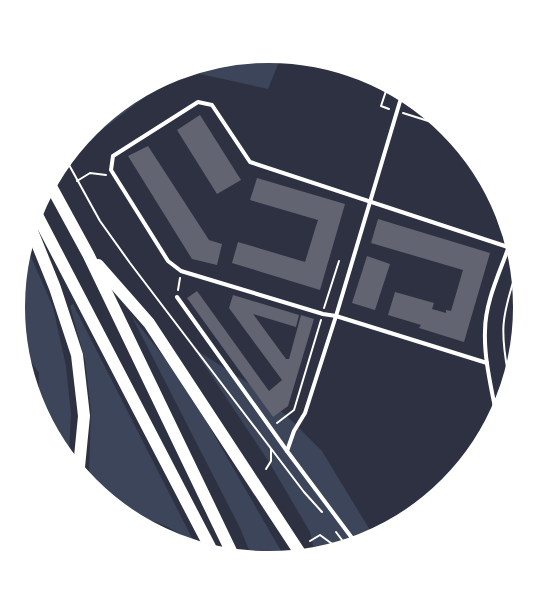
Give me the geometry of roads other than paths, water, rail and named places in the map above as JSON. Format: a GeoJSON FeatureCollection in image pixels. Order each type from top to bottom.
{"type":"FeatureCollection","features":[{"type":"Feature","properties":{"kind":"highway"},"geometry":{"type":"LineString","coordinates":[[53,191],[88,254],[230,549]]}},
{"type":"Feature","properties":{"kind":"highway"},"geometry":{"type":"LineString","coordinates":[[40,221],[209,545]]}},
{"type":"Feature","properties":{"kind":"highway"},"geometry":{"type":"LineString","coordinates":[[34,237],[55,288],[77,355],[84,416],[80,462]]}},
{"type":"Feature","properties":{"kind":"highway"},"geometry":{"type":"LineString","coordinates":[[88,254],[149,323],[298,550]]}},
{"type":"Feature","properties":{"kind":"highway"},"geometry":{"type":"LineString","coordinates":[[262,494],[292,551]]}},
{"type":"Feature","properties":{"kind":"street"},"geometry":{"type":"LineString","coordinates":[[287,451],[294,431],[305,414],[371,202],[400,100]]}},
{"type":"Feature","properties":{"kind":"street"},"geometry":{"type":"LineString","coordinates":[[487,363],[336,316],[322,314],[181,271],[168,261],[112,172],[113,156],[198,102],[212,106],[250,162],[506,245]]}},
{"type":"Feature","properties":{"kind":"street"},"geometry":{"type":"LineString","coordinates":[[494,403],[487,363],[485,330],[491,299],[507,249]]}},
{"type":"Feature","properties":{"kind":"street"},"geometry":{"type":"LineString","coordinates":[[177,296],[287,451],[352,538]]}}]}
